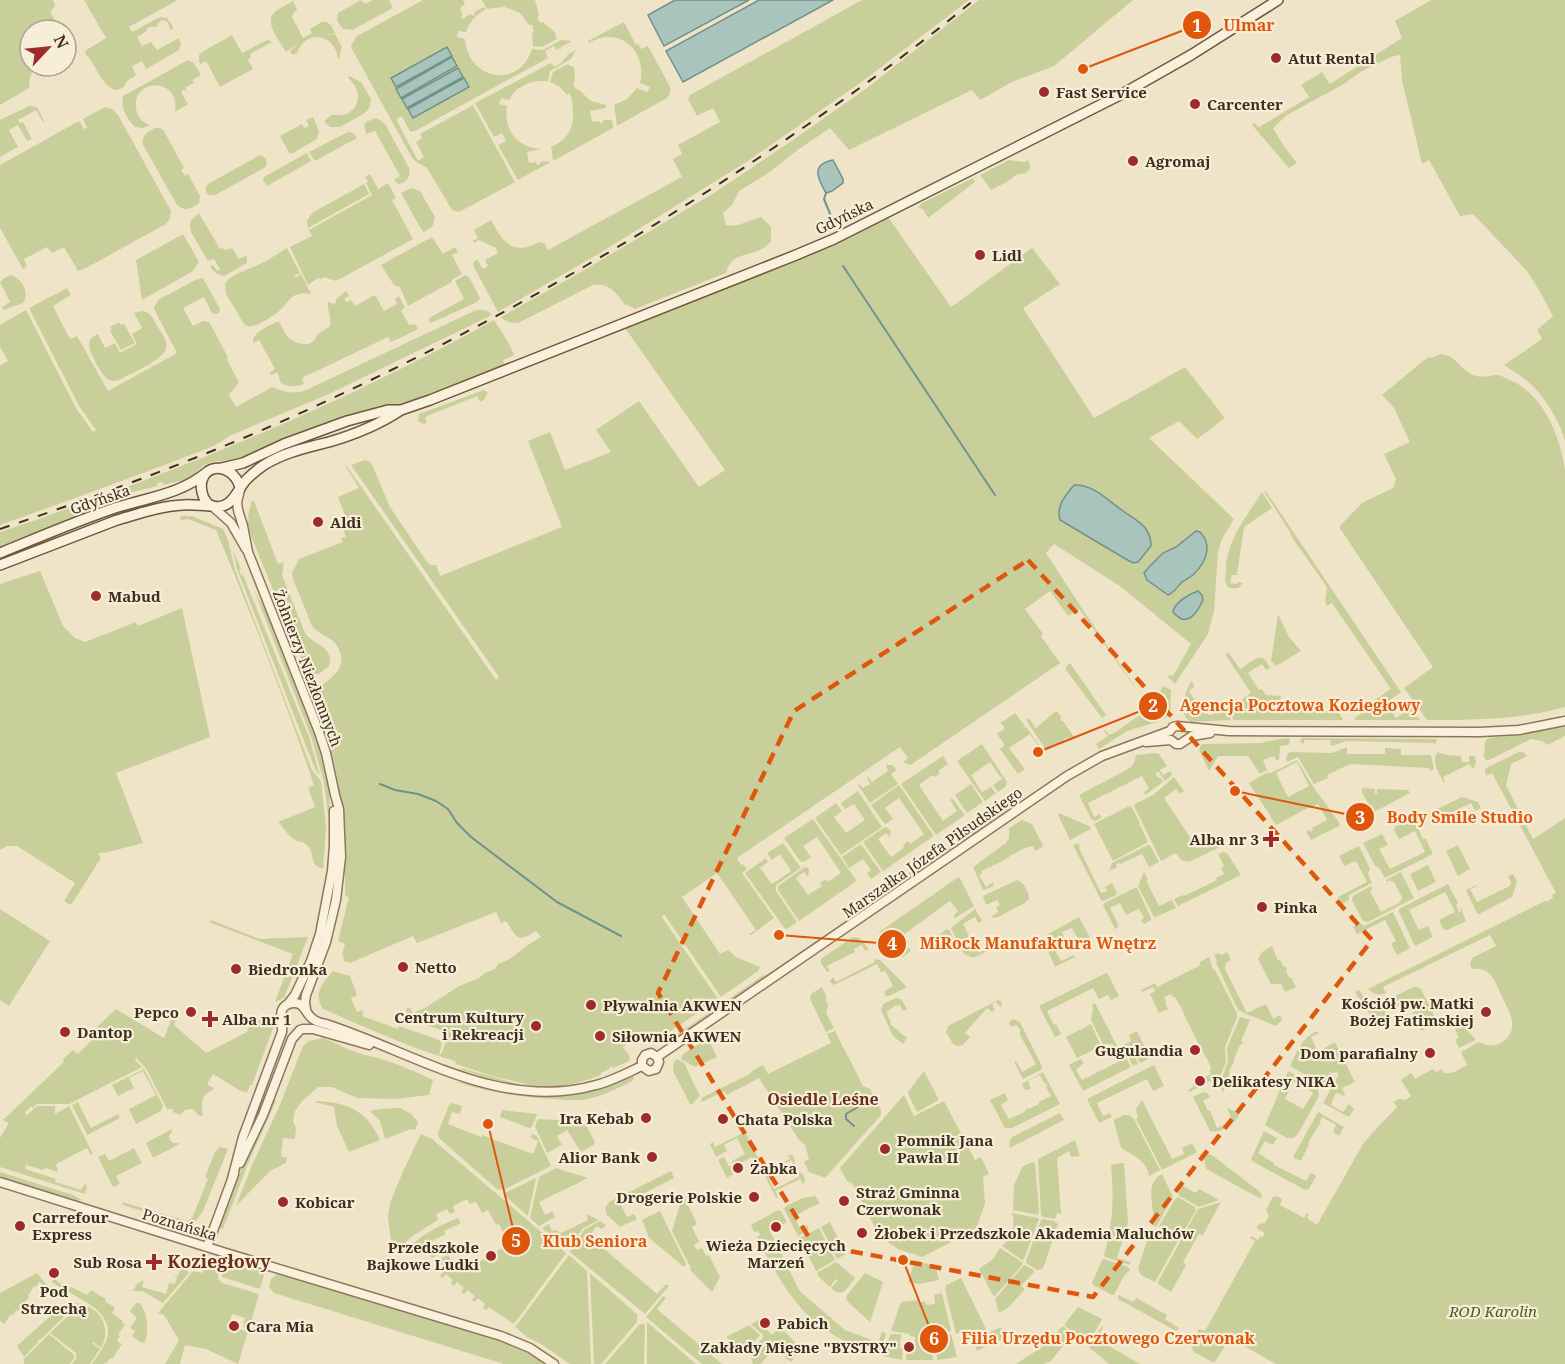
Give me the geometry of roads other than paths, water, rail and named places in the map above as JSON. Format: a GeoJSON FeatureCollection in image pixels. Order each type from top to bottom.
{"type":"FeatureCollection","features":[{"type":"Feature","properties":{"kind":"main road","name":"Gdyńska"},"geometry":{"type":"LineString","coordinates":[[240,487],[261,467],[283,455],[341,438],[401,410],[834,239],[1124,93],[1186,58],[1278,0]]}},
{"type":"Feature","properties":{"kind":"main road","name":"Gdyńska"},"geometry":{"type":"LineString","coordinates":[[0,553],[89,517],[180,489],[212,470],[238,465],[284,444],[347,421],[388,410],[401,410]]}},
{"type":"Feature","properties":{"kind":"main road"},"geometry":{"type":"LineString","coordinates":[[225,469],[232,473],[237,478],[240,487],[233,499],[220,507],[212,506],[205,500],[202,491],[203,481],[212,470],[225,469]]}},
{"type":"Feature","properties":{"kind":"main road","name":"Gdyńska"},"geometry":{"type":"LineString","coordinates":[[0,565],[136,514],[175,506],[212,506]]}},
{"type":"Feature","properties":{"kind":"street","name":"Żołnierzy Niezłomnych"},"geometry":{"type":"LineString","coordinates":[[240,487],[237,507],[248,552]]}},
{"type":"Feature","properties":{"kind":"street","name":"Żołnierzy Niezłomnych"},"geometry":{"type":"LineString","coordinates":[[212,506],[231,523],[248,552],[320,732],[339,809],[339,875],[336,900],[326,942],[306,995],[307,1011]]}},
{"type":"Feature","properties":{"kind":"street"},"geometry":{"type":"LineString","coordinates":[[1229,731],[1200,735],[1180,744],[1172,741],[1169,735],[1173,727],[1177,726],[1229,731],[1502,732],[1536,728],[1565,721]]}},
{"type":"Feature","properties":{"kind":"street"},"geometry":{"type":"LineString","coordinates":[[1184,728],[1188,734],[1186,740]]}},
{"type":"Feature","properties":{"kind":"street","name":"Marszałka Józefa Piłsudskiego"},"geometry":{"type":"LineString","coordinates":[[389,1049],[455,1074],[508,1089],[531,1092],[559,1092],[596,1085],[642,1066],[649,1071],[656,1069],[659,1062],[657,1057],[1067,776],[1102,756],[1170,731]]}},
{"type":"Feature","properties":{"kind":"street","name":"Marszałka Józefa Piłsudskiego"},"geometry":{"type":"LineString","coordinates":[[1140,742],[1172,741]]}},
{"type":"Feature","properties":{"kind":"street","name":"Żołnierzy Niezłomnych"},"geometry":{"type":"LineString","coordinates":[[287,1005],[296,995],[315,953],[320,934],[332,871],[334,795]]}},
{"type":"Feature","properties":{"kind":"street"},"geometry":{"type":"LineString","coordinates":[[232,1179],[243,1137],[282,1035],[281,1012],[287,1005],[297,1003],[316,1021],[389,1049]]}},
{"type":"Feature","properties":{"kind":"street"},"geometry":{"type":"LineString","coordinates":[[207,1247],[232,1179],[263,1114],[292,1039],[308,1023],[307,1011]]}},
{"type":"Feature","properties":{"kind":"street"},"geometry":{"type":"LineString","coordinates":[[281,1024],[289,1030],[313,1029],[369,1046],[389,1049]]}},
{"type":"Feature","properties":{"kind":"street","name":"Poznańska"},"geometry":{"type":"LineString","coordinates":[[0,1182],[501,1336],[530,1348],[554,1364]]}},
{"type":"Feature","properties":{"kind":"water"},"geometry":{"type":"Polygon","coordinates":[[[675,0],[749,0],[664,46],[648,15],[675,0]]]}},
{"type":"Feature","properties":{"kind":"water"},"geometry":{"type":"Polygon","coordinates":[[[759,0],[833,0],[683,82],[666,51],[759,0]]]}},
{"type":"Feature","properties":{"kind":"water"},"geometry":{"type":"Polygon","coordinates":[[[447,47],[452,56],[396,87],[391,78],[447,47]]]}},
{"type":"Feature","properties":{"kind":"water"},"geometry":{"type":"Polygon","coordinates":[[[452,57],[457,66],[401,98],[396,89],[452,57]]]}},
{"type":"Feature","properties":{"kind":"water"},"geometry":{"type":"Polygon","coordinates":[[[458,68],[463,77],[407,108],[402,99],[458,68]]]}},
{"type":"Feature","properties":{"kind":"water"},"geometry":{"type":"Polygon","coordinates":[[[464,78],[469,87],[413,118],[408,109],[464,78]]]}},
{"type":"Feature","properties":{"kind":"water"},"geometry":{"type":"Polygon","coordinates":[[[833,160],[843,183],[826,193],[818,172],[821,165],[833,160]]]}},
{"type":"Feature","properties":{"kind":"water"},"geometry":{"type":"Polygon","coordinates":[[[1074,485],[1094,490],[1146,529],[1151,546],[1138,562],[1133,563],[1060,520],[1060,506],[1074,485]]]}},
{"type":"Feature","properties":{"kind":"water"},"geometry":{"type":"Polygon","coordinates":[[[1196,531],[1200,532],[1206,542],[1205,559],[1194,574],[1168,595],[1147,580],[1144,573],[1163,553],[1176,547],[1196,531]]]}},
{"type":"Feature","properties":{"kind":"water"},"geometry":{"type":"Polygon","coordinates":[[[1198,591],[1203,600],[1195,613],[1186,619],[1178,617],[1173,612],[1176,605],[1198,591]]]}},
{"type":"Feature","properties":{"kind":"waterway"},"geometry":{"type":"LineString","coordinates":[[826,193],[824,199],[835,226]]}},
{"type":"Feature","properties":{"kind":"waterway"},"geometry":{"type":"LineString","coordinates":[[843,266],[995,495]]}},
{"type":"Feature","properties":{"kind":"waterway"},"geometry":{"type":"LineString","coordinates":[[380,784],[436,801],[448,809],[457,823],[471,837],[557,902],[621,936]]}},
{"type":"Feature","properties":{"kind":"waterway"},"geometry":{"type":"LineString","coordinates":[[854,1126],[846,1119],[846,1114],[858,1107]]}},
{"type":"Feature","properties":{"kind":"railway"},"geometry":{"type":"LineString","coordinates":[[0,529],[85,500],[251,435],[388,372],[497,316],[655,225],[757,159],[868,82],[974,0]]}},
{"type":"Feature","properties":{"kind":"place","name":"Atut Rental"},"geometry":{"type":"Point","coordinates":[1276,58]}},
{"type":"Feature","properties":{"kind":"place","name":"Ulmar"},"geometry":{"type":"Point","coordinates":[1083,69]}},
{"type":"Feature","properties":{"kind":"place","name":"Fast Service"},"geometry":{"type":"Point","coordinates":[1044,92]}},
{"type":"Feature","properties":{"kind":"place","name":"Carcenter"},"geometry":{"type":"Point","coordinates":[1195,104]}},
{"type":"Feature","properties":{"kind":"place","name":"Agromaj"},"geometry":{"type":"Point","coordinates":[1133,161]}},
{"type":"Feature","properties":{"kind":"place","name":"Lidl"},"geometry":{"type":"Point","coordinates":[980,255]}},
{"type":"Feature","properties":{"kind":"place","name":"Aldi"},"geometry":{"type":"Point","coordinates":[318,522]}},
{"type":"Feature","properties":{"kind":"place","name":"Mabud"},"geometry":{"type":"Point","coordinates":[96,596]}},
{"type":"Feature","properties":{"kind":"place","name":"Agencja Pocztowa Koziegłowy"},"geometry":{"type":"Point","coordinates":[1038,752]}},
{"type":"Feature","properties":{"kind":"place","name":"Body Smile Studio"},"geometry":{"type":"Point","coordinates":[1235,791]}},
{"type":"Feature","properties":{"kind":"place","name":"Alba nr 3"},"geometry":{"type":"Point","coordinates":[1271,839]}},
{"type":"Feature","properties":{"kind":"place","name":"Pinka"},"geometry":{"type":"Point","coordinates":[1262,907]}},
{"type":"Feature","properties":{"kind":"place","name":"MiRock Manufaktura Wnętrz"},"geometry":{"type":"Point","coordinates":[779,935]}},
{"type":"Feature","properties":{"kind":"place","name":"Netto"},"geometry":{"type":"Point","coordinates":[403,967]}},
{"type":"Feature","properties":{"kind":"place","name":"Biedronka"},"geometry":{"type":"Point","coordinates":[236,969]}},
{"type":"Feature","properties":{"kind":"place","name":"Pływalnia AKWEN"},"geometry":{"type":"Point","coordinates":[591,1005]}},
{"type":"Feature","properties":{"kind":"place","name":"Pepco"},"geometry":{"type":"Point","coordinates":[191,1012]}},
{"type":"Feature","properties":{"kind":"place","name":"Kościół pw. Matki Bożej Fatimskiej"},"geometry":{"type":"Point","coordinates":[1486,1012]}},
{"type":"Feature","properties":{"kind":"place","name":"Alba nr 1"},"geometry":{"type":"Point","coordinates":[210,1019]}},
{"type":"Feature","properties":{"kind":"place","name":"Centrum Kultury i Rekreacji"},"geometry":{"type":"Point","coordinates":[536,1026]}},
{"type":"Feature","properties":{"kind":"place","name":"Dantop"},"geometry":{"type":"Point","coordinates":[65,1032]}},
{"type":"Feature","properties":{"kind":"place","name":"Siłownia AKWEN"},"geometry":{"type":"Point","coordinates":[600,1036]}},
{"type":"Feature","properties":{"kind":"place","name":"Gugulandia"},"geometry":{"type":"Point","coordinates":[1195,1050]}},
{"type":"Feature","properties":{"kind":"place","name":"Dom parafialny"},"geometry":{"type":"Point","coordinates":[1430,1053]}},
{"type":"Feature","properties":{"kind":"place","name":"Delikatesy NIKA"},"geometry":{"type":"Point","coordinates":[1200,1081]}},
{"type":"Feature","properties":{"kind":"place","name":"Ira Kebab"},"geometry":{"type":"Point","coordinates":[646,1118]}},
{"type":"Feature","properties":{"kind":"place","name":"Chata Polska"},"geometry":{"type":"Point","coordinates":[723,1119]}},
{"type":"Feature","properties":{"kind":"place","name":"Klub Seniora"},"geometry":{"type":"Point","coordinates":[488,1124]}},
{"type":"Feature","properties":{"kind":"place","name":"Pomnik Jana Pawła II"},"geometry":{"type":"Point","coordinates":[885,1149]}},
{"type":"Feature","properties":{"kind":"place","name":"Alior Bank"},"geometry":{"type":"Point","coordinates":[652,1157]}},
{"type":"Feature","properties":{"kind":"place","name":"Żabka"},"geometry":{"type":"Point","coordinates":[738,1168]}},
{"type":"Feature","properties":{"kind":"place","name":"Drogerie Polskie"},"geometry":{"type":"Point","coordinates":[754,1197]}},
{"type":"Feature","properties":{"kind":"place","name":"Straż Gminna Czerwonak"},"geometry":{"type":"Point","coordinates":[844,1201]}},
{"type":"Feature","properties":{"kind":"place","name":"Kobicar"},"geometry":{"type":"Point","coordinates":[283,1202]}},
{"type":"Feature","properties":{"kind":"place","name":"Carrefour Express"},"geometry":{"type":"Point","coordinates":[20,1226]}},
{"type":"Feature","properties":{"kind":"place","name":"Wieża Dziecięcych Marzeń"},"geometry":{"type":"Point","coordinates":[776,1227]}},
{"type":"Feature","properties":{"kind":"place","name":"Żłobek i Przedszkole Akademia Maluchów"},"geometry":{"type":"Point","coordinates":[862,1233]}},
{"type":"Feature","properties":{"kind":"place","name":"Przedszkole Bajkowe Ludki"},"geometry":{"type":"Point","coordinates":[491,1256]}},
{"type":"Feature","properties":{"kind":"place","name":"Filia Urzędu Pocztowego Czerwonak"},"geometry":{"type":"Point","coordinates":[903,1260]}},
{"type":"Feature","properties":{"kind":"place","name":"Sub Rosa"},"geometry":{"type":"Point","coordinates":[154,1262]}},
{"type":"Feature","properties":{"kind":"place","name":"Pod Strzechą"},"geometry":{"type":"Point","coordinates":[54,1273]}},
{"type":"Feature","properties":{"kind":"place","name":"Pabich"},"geometry":{"type":"Point","coordinates":[765,1323]}},
{"type":"Feature","properties":{"kind":"place","name":"Cara Mia"},"geometry":{"type":"Point","coordinates":[234,1326]}},
{"type":"Feature","properties":{"kind":"place","name":"Zakłady Mięsne \"BYSTRY\""},"geometry":{"type":"Point","coordinates":[909,1347]}},
{"type":"Feature","properties":{"kind":"district","name":"Osiedle Leśne"},"geometry":{"type":"Point","coordinates":[823,1099]}},
{"type":"Feature","properties":{"kind":"district","name":"Koziegłowy"},"geometry":{"type":"Point","coordinates":[219,1261]}},
{"type":"Feature","properties":{"kind":"park label","name":"ROD Karolin"},"geometry":{"type":"Point","coordinates":[1493,1311]}}]}
